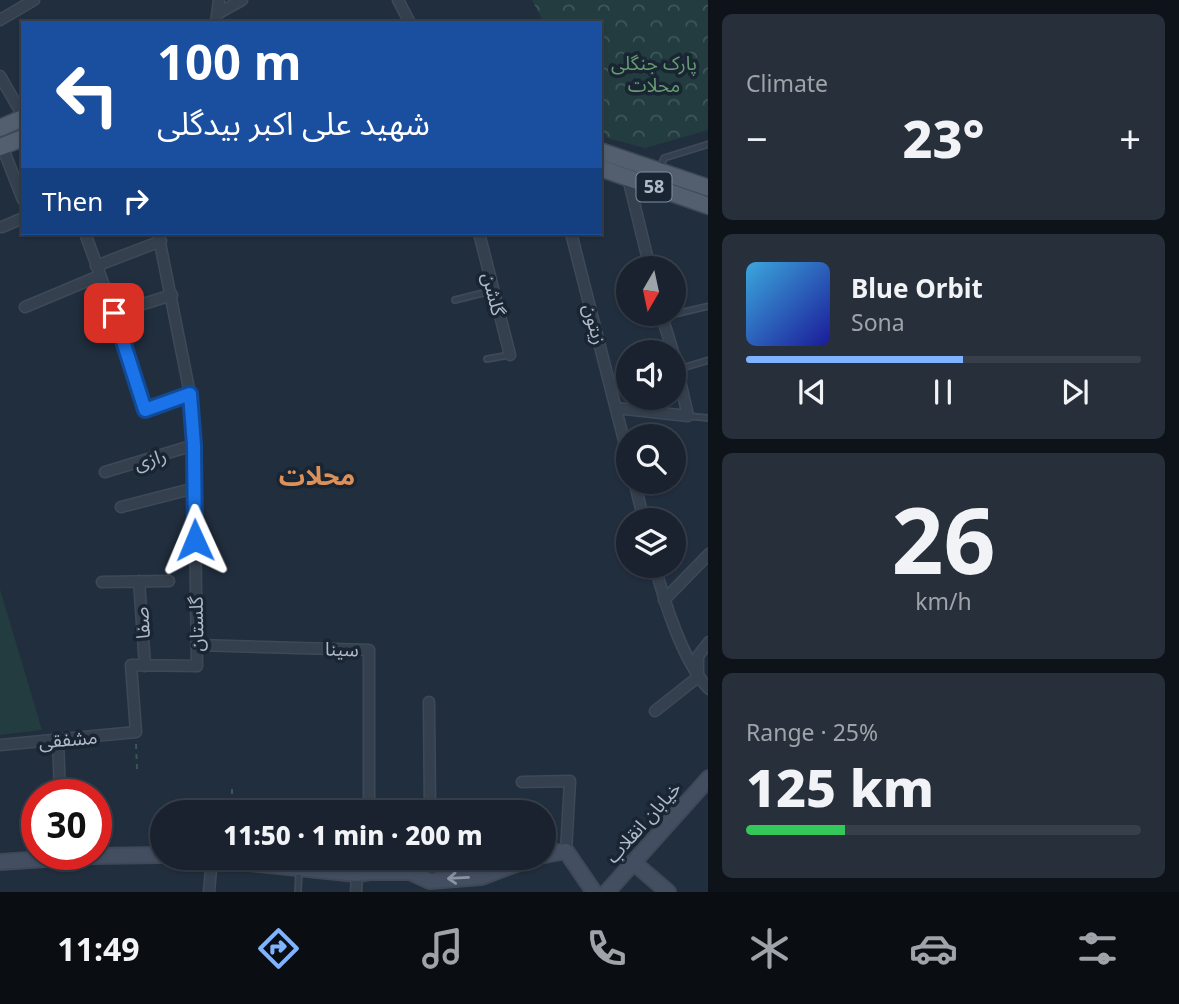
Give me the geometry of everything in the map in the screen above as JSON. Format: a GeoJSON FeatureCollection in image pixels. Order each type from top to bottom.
{"type":"FeatureCollection","features":[{"type":"Feature","properties":{"kind":"main road"},"geometry":{"type":"LineString","coordinates":[[0,128],[21,118]]}},
{"type":"Feature","properties":{"kind":"main road"},"geometry":{"type":"LineString","coordinates":[[1,147],[21,139]]}},
{"type":"Feature","properties":{"kind":"main road","name":"58"},"geometry":{"type":"LineString","coordinates":[[602,151],[708,188]]}},
{"type":"Feature","properties":{"kind":"main road","name":"58"},"geometry":{"type":"LineString","coordinates":[[602,170],[708,206]]}},
{"type":"Feature","properties":{"kind":"street"},"geometry":{"type":"LineString","coordinates":[[0,20],[34,0]]}},
{"type":"Feature","properties":{"kind":"street"},"geometry":{"type":"LineString","coordinates":[[217,18],[219,0]]}},
{"type":"Feature","properties":{"kind":"street"},"geometry":{"type":"LineString","coordinates":[[217,18],[243,0]]}},
{"type":"Feature","properties":{"kind":"street"},"geometry":{"type":"LineString","coordinates":[[398,0],[409,21]]}},
{"type":"Feature","properties":{"kind":"street"},"geometry":{"type":"LineString","coordinates":[[0,76],[21,113]]}},
{"type":"Feature","properties":{"kind":"street"},"geometry":{"type":"LineString","coordinates":[[1,147],[21,195]]}},
{"type":"Feature","properties":{"kind":"street"},"geometry":{"type":"LineString","coordinates":[[628,178],[647,256]]}},
{"type":"Feature","properties":{"kind":"street"},"geometry":{"type":"LineString","coordinates":[[2,227],[21,219]]}},
{"type":"Feature","properties":{"kind":"street"},"geometry":{"type":"LineString","coordinates":[[86,235],[145,410],[190,394]]}},
{"type":"Feature","properties":{"kind":"street","name":"گلشن"},"geometry":{"type":"LineString","coordinates":[[481,235],[510,355]]}},
{"type":"Feature","properties":{"kind":"street","name":"زیتون"},"geometry":{"type":"LineString","coordinates":[[572,235],[616,404]]}},
{"type":"Feature","properties":{"kind":"street","name":"گلستان"},"geometry":{"type":"LineString","coordinates":[[24,307],[160,237],[190,394],[194,445],[197,666],[145,666]]}},
{"type":"Feature","properties":{"kind":"street"},"geometry":{"type":"LineString","coordinates":[[114,313],[172,295]]}},
{"type":"Feature","properties":{"kind":"street"},"geometry":{"type":"LineString","coordinates":[[635,410],[688,416],[686,407]]}},
{"type":"Feature","properties":{"kind":"street","name":"رازی"},"geometry":{"type":"LineString","coordinates":[[105,472],[194,445]]}},
{"type":"Feature","properties":{"kind":"street"},"geometry":{"type":"LineString","coordinates":[[121,508],[195,488]]}},
{"type":"Feature","properties":{"kind":"street"},"geometry":{"type":"LineString","coordinates":[[664,600],[708,554]]}},
{"type":"Feature","properties":{"kind":"street"},"geometry":{"type":"LineString","coordinates":[[658,578],[664,600],[698,677],[708,689]]}},
{"type":"Feature","properties":{"kind":"street"},"geometry":{"type":"LineString","coordinates":[[102,582],[169,580]]}},
{"type":"Feature","properties":{"kind":"street","name":"صفا"},"geometry":{"type":"LineString","coordinates":[[139,581],[145,666]]}},
{"type":"Feature","properties":{"kind":"street"},"geometry":{"type":"LineString","coordinates":[[698,677],[698,656],[708,642]]}},
{"type":"Feature","properties":{"kind":"street","name":"سینا"},"geometry":{"type":"LineString","coordinates":[[197,645],[369,650],[369,800]]}},
{"type":"Feature","properties":{"kind":"street"},"geometry":{"type":"LineString","coordinates":[[136,732],[131,665],[145,666]]}},
{"type":"Feature","properties":{"kind":"street"},"geometry":{"type":"LineString","coordinates":[[655,711],[698,677]]}},
{"type":"Feature","properties":{"kind":"street"},"geometry":{"type":"LineString","coordinates":[[429,702],[430,800]]}},
{"type":"Feature","properties":{"kind":"street","name":"مشفقی"},"geometry":{"type":"LineString","coordinates":[[0,745],[136,732]]}},
{"type":"Feature","properties":{"kind":"street"},"geometry":{"type":"LineString","coordinates":[[58,740],[59,779]]}},
{"type":"Feature","properties":{"kind":"street","name":"خیابان انقلاب"},"geometry":{"type":"LineString","coordinates":[[607,892],[708,778]]}},
{"type":"Feature","properties":{"kind":"street"},"geometry":{"type":"LineString","coordinates":[[522,782],[570,781],[566,851],[594,892]]}},
{"type":"Feature","properties":{"kind":"street"},"geometry":{"type":"LineString","coordinates":[[556,853],[566,851]]}},
{"type":"Feature","properties":{"kind":"street"},"geometry":{"type":"LineString","coordinates":[[112,856],[150,855]]}},
{"type":"Feature","properties":{"kind":"street"},"geometry":{"type":"LineString","coordinates":[[0,862],[21,860]]}},
{"type":"Feature","properties":{"kind":"street"},"geometry":{"type":"LineString","coordinates":[[633,862],[668,892]]}},
{"type":"Feature","properties":{"kind":"street"},"geometry":{"type":"LineString","coordinates":[[209,892],[211,870]]}},
{"type":"Feature","properties":{"kind":"street"},"geometry":{"type":"LineString","coordinates":[[356,892],[365,870]]}},
{"type":"Feature","properties":{"kind":"street"},"geometry":{"type":"LineString","coordinates":[[388,870],[410,872],[430,881],[481,877],[500,870]]}},
{"type":"Feature","properties":{"kind":"street"},"geometry":{"type":"LineString","coordinates":[[430,870],[430,881]]}},
{"type":"Feature","properties":{"kind":"lane"},"geometry":{"type":"LineString","coordinates":[[659,171],[664,158],[708,144]]}},
{"type":"Feature","properties":{"kind":"lane"},"geometry":{"type":"LineString","coordinates":[[455,299],[494,290]]}},
{"type":"Feature","properties":{"kind":"lane"},"geometry":{"type":"LineString","coordinates":[[686,310],[708,306]]}},
{"type":"Feature","properties":{"kind":"lane"},"geometry":{"type":"LineString","coordinates":[[487,359],[510,355]]}},
{"type":"Feature","properties":{"kind":"lane"},"geometry":{"type":"LineString","coordinates":[[686,367],[708,360]]}},
{"type":"Feature","properties":{"kind":"lane"},"geometry":{"type":"LineString","coordinates":[[688,416],[708,418]]}},
{"type":"Feature","properties":{"kind":"lane"},"geometry":{"type":"LineString","coordinates":[[298,892],[299,870]]}},
{"type":"Feature","properties":{"kind":"path"},"geometry":{"type":"LineString","coordinates":[[136,732],[137,769]]}},
{"type":"Feature","properties":{"kind":"path"},"geometry":{"type":"LineString","coordinates":[[232,789],[232,800]]}},
{"type":"Feature","properties":{"kind":"green space","name":"پارک جنگلی محلات"},"geometry":{"type":"Polygon","coordinates":[[[532,0],[708,0],[708,130],[645,148],[607,138],[602,129],[602,21],[543,21],[532,0]]]}},
{"type":"Feature","properties":{"kind":"green space"},"geometry":{"type":"Polygon","coordinates":[[[0,589],[42,730],[0,735],[0,589]]]}},
{"type":"Feature","properties":{"kind":"district","name":"محلات"},"geometry":{"type":"Point","coordinates":[317,476]}},
{"type":"Feature","properties":{"kind":"route"},"geometry":{"type":"LineString","coordinates":[[114,313],[145,410],[190,394],[194,445],[195,540]]}}]}
